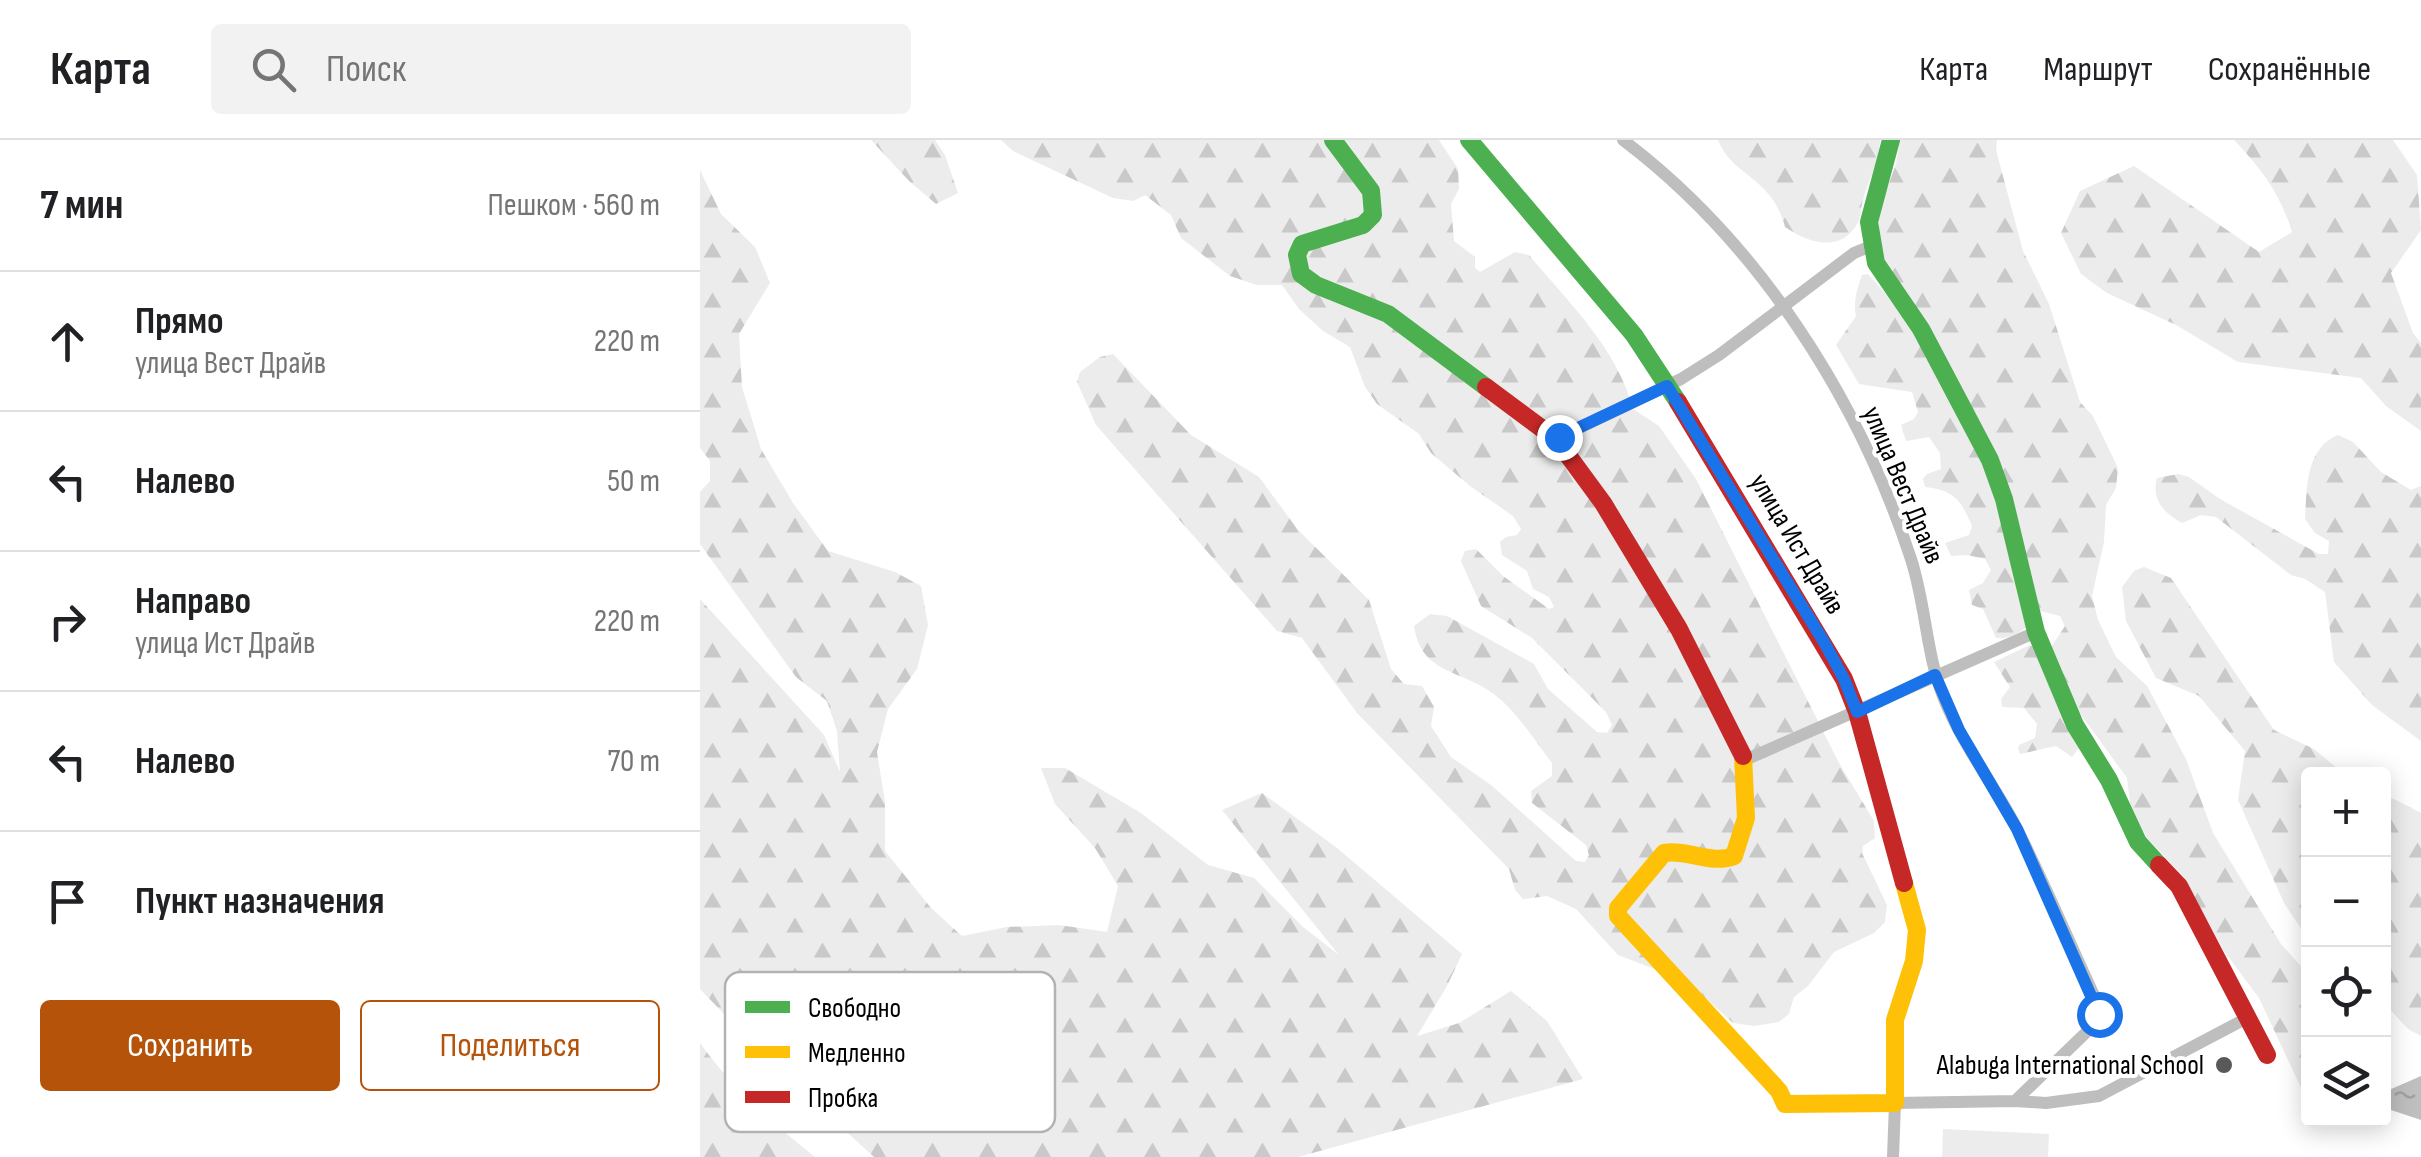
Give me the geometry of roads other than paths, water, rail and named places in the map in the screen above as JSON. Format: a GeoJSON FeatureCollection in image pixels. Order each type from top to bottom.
{"type":"FeatureCollection","features":[{"type":"Feature","properties":{"kind":"street"},"geometry":{"type":"LineString","coordinates":[[1333,140],[1370,189],[1374,209],[1358,230],[1324,233],[1303,244],[1298,252],[1301,274],[1316,285],[1388,314],[1556,439],[1603,503],[1659,594],[1727,719],[1745,760],[1746,818],[1734,856],[1722,861],[1676,851],[1664,853],[1618,908],[1618,916],[1779,1091],[1785,1104],[2015,1100],[2046,1103],[2098,1096],[2249,1017]]}},
{"type":"Feature","properties":{"kind":"street","name":"улица Ист Драйв"},"geometry":{"type":"LineString","coordinates":[[1468,140],[1619,316],[1667,386],[1844,679],[1857,712],[1917,930],[1914,961],[1894,1020],[1895,1103]]}},
{"type":"Feature","properties":{"kind":"street","name":"улица Вест Драйв"},"geometry":{"type":"LineString","coordinates":[[1623,140],[1700,206],[1785,308],[1842,404],[1898,524],[1917,580],[1935,675],[1959,730],[2017,829],[2098,1004],[2099,1014],[2091,1029],[2015,1100]]}},
{"type":"Feature","properties":{"kind":"street"},"geometry":{"type":"LineString","coordinates":[[1891,140],[1872,207],[1870,246],[1886,282],[1921,329],[1990,460],[2004,499],[2036,632],[2075,725],[2116,793],[2132,832],[2179,886],[2267,1055]]}},
{"type":"Feature","properties":{"kind":"street"},"geometry":{"type":"LineString","coordinates":[[1556,439],[1667,386],[1735,345],[1854,254],[1870,246]]}},
{"type":"Feature","properties":{"kind":"street"},"geometry":{"type":"LineString","coordinates":[[1745,760],[2036,632]]}},
{"type":"Feature","properties":{"kind":"street"},"geometry":{"type":"LineString","coordinates":[[1893,1157],[1895,1103]]}},
{"type":"Feature","properties":{"kind":"water"},"geometry":{"type":"Polygon","coordinates":[[[2421,1076],[2421,1120],[2391,1110],[2391,1089],[2421,1076]]]}},
{"type":"Feature","properties":{"kind":"place","name":"Alabuga International School"},"geometry":{"type":"Point","coordinates":[2224,1065]}}]}
